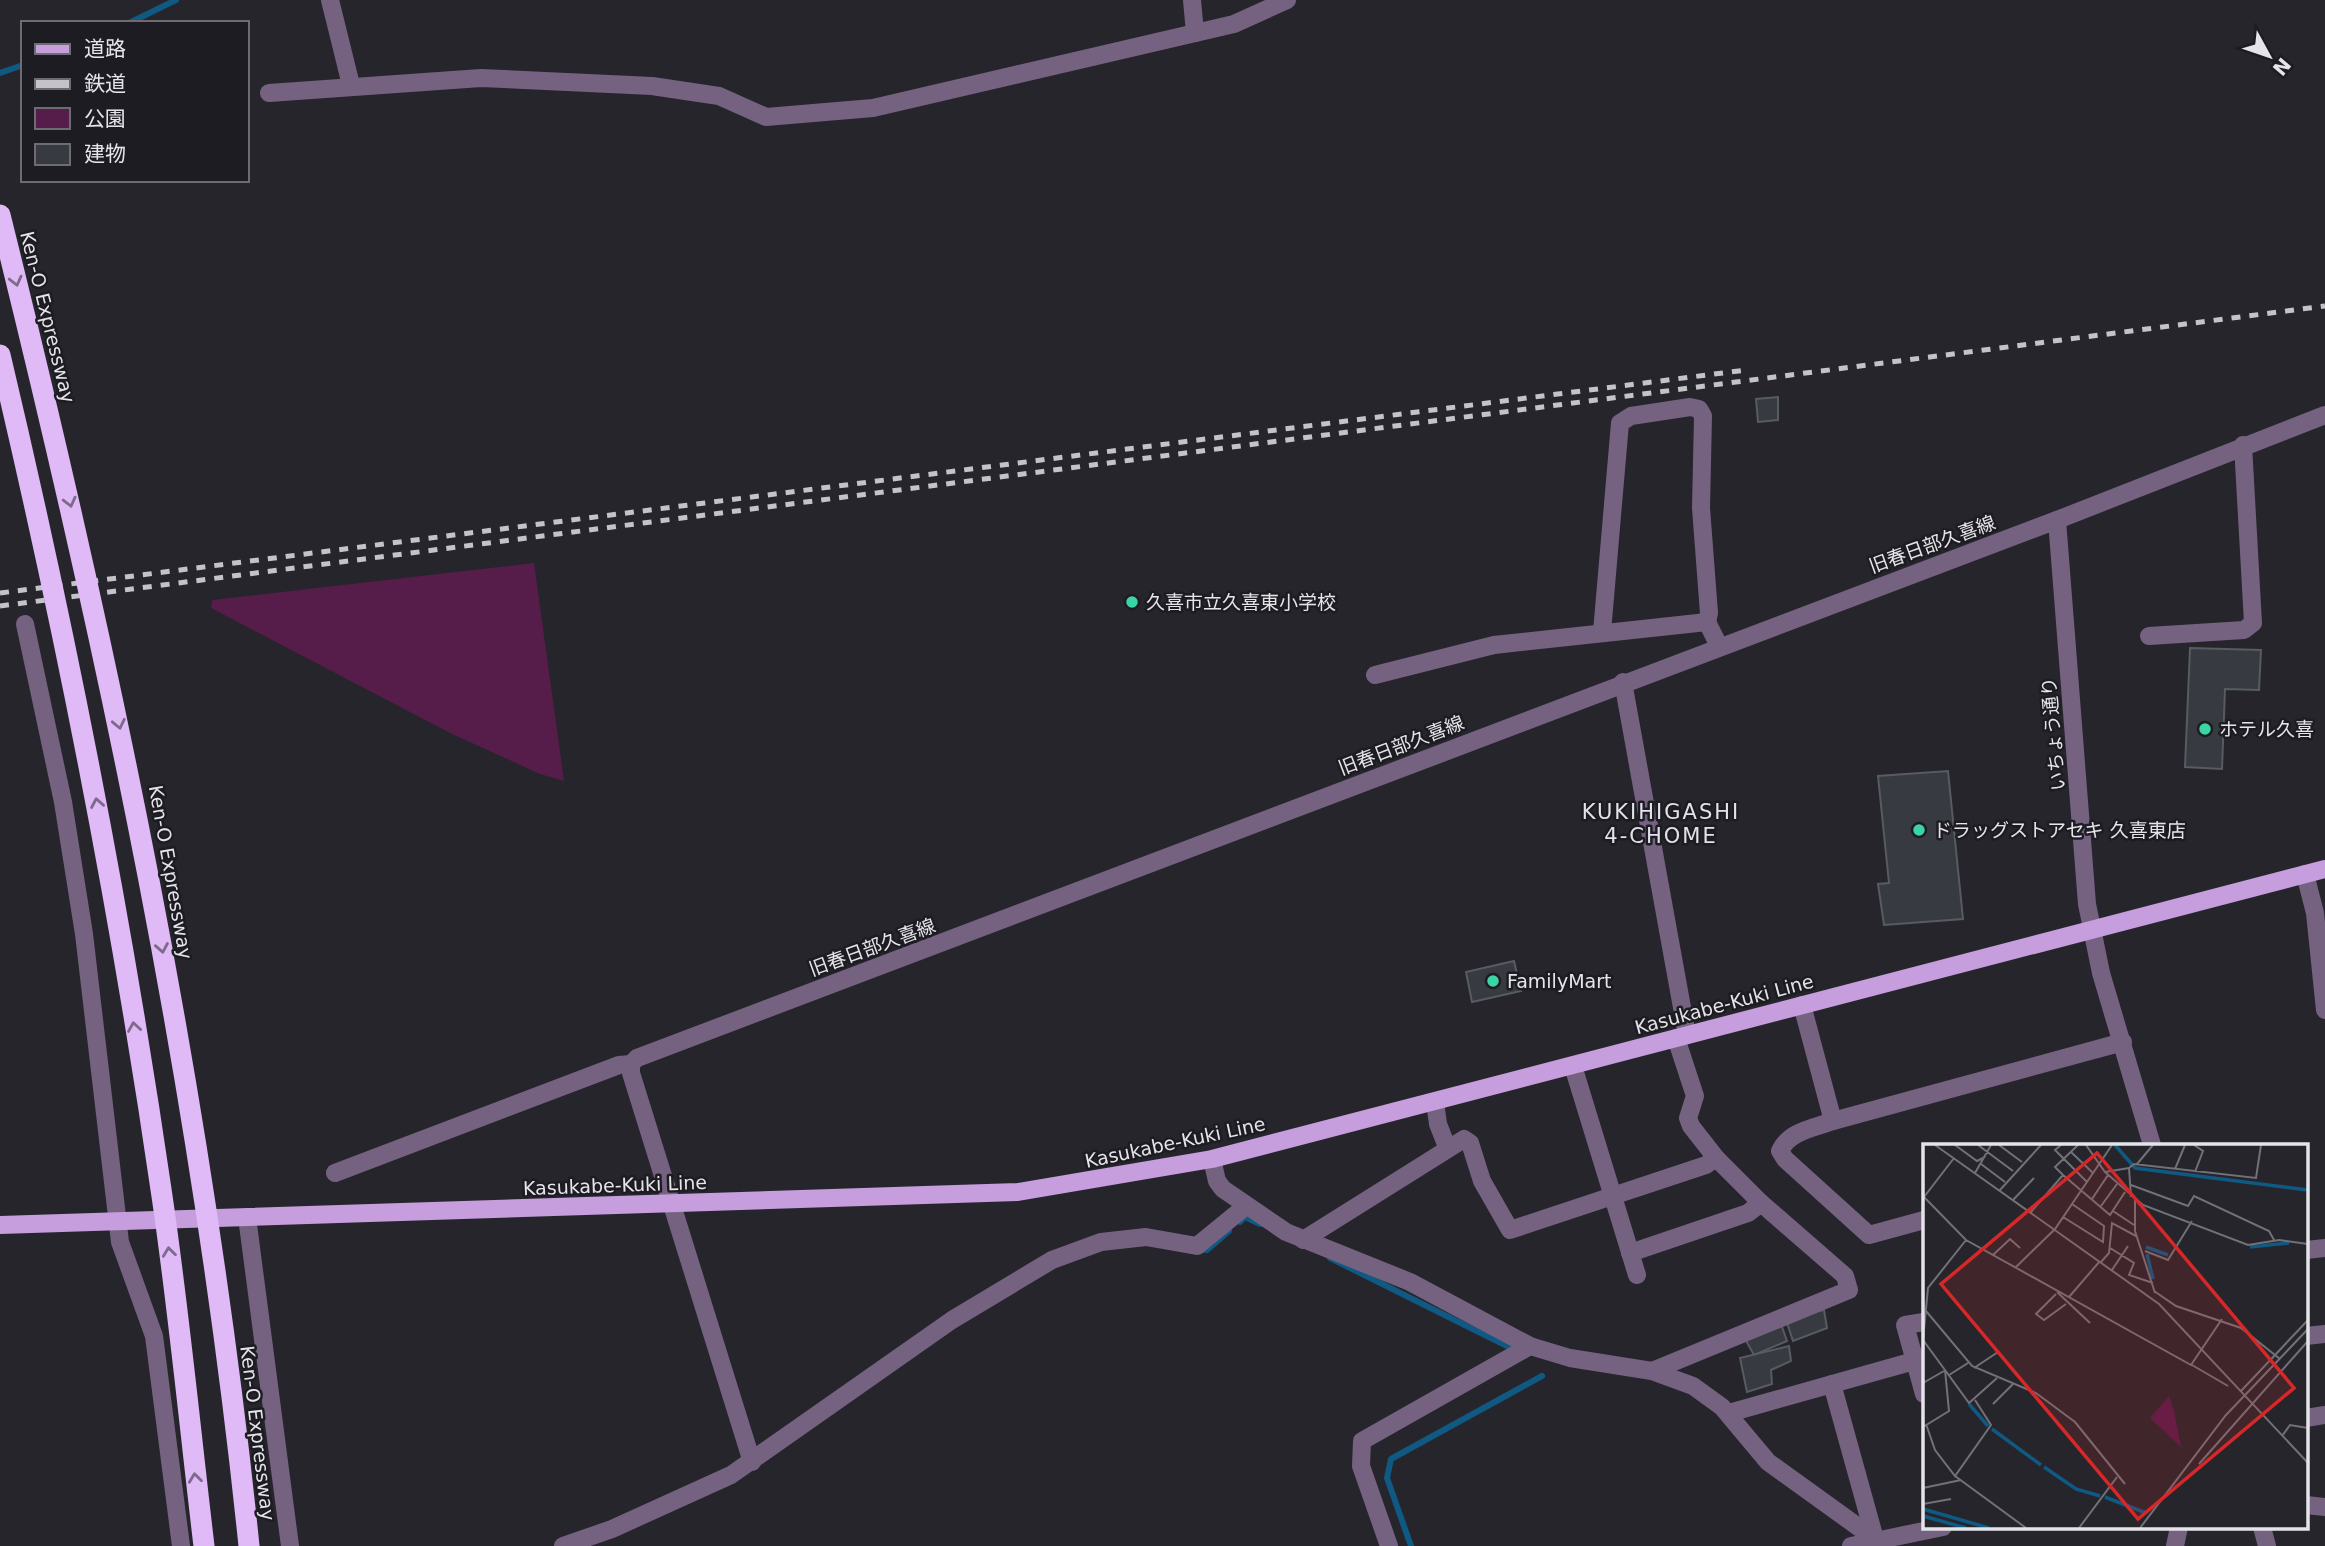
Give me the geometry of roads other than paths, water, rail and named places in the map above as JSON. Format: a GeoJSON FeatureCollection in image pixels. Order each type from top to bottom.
{"type":"FeatureCollection","features":[{"type":"Feature","properties":{"kind":"highway","name":"Ken-O Expressway"},"geometry":{"type":"LineString","coordinates":[[0,215],[80,544],[131,779],[203,1193],[249,1546]]}},
{"type":"Feature","properties":{"kind":"highway"},"geometry":{"type":"LineString","coordinates":[[0,355],[45,547],[97,800],[162,1197],[204,1546]]}},
{"type":"Feature","properties":{"kind":"main road","name":"Kasukabe-Kuki Line"},"geometry":{"type":"LineString","coordinates":[[0,1226],[1018,1192],[1212,1159],[2325,869]]}},
{"type":"Feature","properties":{"kind":"street"},"geometry":{"type":"LineString","coordinates":[[330,0],[351,85]]}},
{"type":"Feature","properties":{"kind":"street"},"geometry":{"type":"LineString","coordinates":[[1192,0],[1195,33]]}},
{"type":"Feature","properties":{"kind":"street"},"geometry":{"type":"LineString","coordinates":[[269,93],[351,85],[481,78],[652,86],[719,96],[766,117],[873,108],[1234,24],[1287,0]]}},
{"type":"Feature","properties":{"kind":"street"},"geometry":{"type":"LineString","coordinates":[[1602,632],[1620,423],[1631,416],[1690,407],[1699,409],[1703,416],[1702,508],[1709,613],[1707,622],[1719,646]]}},
{"type":"Feature","properties":{"kind":"street","name":"旧春日部久喜線"},"geometry":{"type":"LineString","coordinates":[[335,1173],[620,1065],[631,1064],[637,1058],[1623,682],[2057,520],[2325,415]]}},
{"type":"Feature","properties":{"kind":"street"},"geometry":{"type":"LineString","coordinates":[[2149,636],[2244,630],[2253,623],[2243,445]]}},
{"type":"Feature","properties":{"kind":"street","name":"いちょう通り"},"geometry":{"type":"LineString","coordinates":[[2057,520],[2092,931],[2152,1144]]}},
{"type":"Feature","properties":{"kind":"street"},"geometry":{"type":"LineString","coordinates":[[1375,675],[1494,645],[1707,622]]}},
{"type":"Feature","properties":{"kind":"street"},"geometry":{"type":"LineString","coordinates":[[25,624],[63,802],[82,921],[117,1222],[122,1249],[154,1336],[181,1546]]}},
{"type":"Feature","properties":{"kind":"street"},"geometry":{"type":"LineString","coordinates":[[1623,682],[1682,1036],[1695,1096],[1688,1118],[1690,1126],[1716,1158],[1761,1203],[1845,1276],[1849,1290],[1652,1371]]}},
{"type":"Feature","properties":{"kind":"street"},"geometry":{"type":"LineString","coordinates":[[2305,874],[2315,912],[2325,1010]]}},
{"type":"Feature","properties":{"kind":"street"},"geometry":{"type":"LineString","coordinates":[[1802,1004],[1833,1121]]}},
{"type":"Feature","properties":{"kind":"street"},"geometry":{"type":"LineString","coordinates":[[1923,1220],[1869,1235],[1785,1159],[1780,1151],[1794,1135],[1833,1121],[2123,1042]]}},
{"type":"Feature","properties":{"kind":"street"},"geometry":{"type":"LineString","coordinates":[[631,1064],[631,1073],[752,1462]]}},
{"type":"Feature","properties":{"kind":"street"},"geometry":{"type":"LineString","coordinates":[[1573,1066],[1610,1195],[1637,1275]]}},
{"type":"Feature","properties":{"kind":"street"},"geometry":{"type":"LineString","coordinates":[[1434,1102],[1438,1124],[1447,1147]]}},
{"type":"Feature","properties":{"kind":"street"},"geometry":{"type":"LineString","coordinates":[[1303,1240],[1447,1147],[1464,1139],[1470,1143],[1482,1181],[1510,1230],[1706,1165],[1716,1158]]}},
{"type":"Feature","properties":{"kind":"street"},"geometry":{"type":"LineString","coordinates":[[1212,1159],[1217,1181],[1231,1197],[1303,1240],[1410,1282],[1530,1346],[1570,1358],[1652,1371],[1693,1386],[1728,1413],[1768,1462],[1875,1539]]}},
{"type":"Feature","properties":{"kind":"street"},"geometry":{"type":"LineString","coordinates":[[1630,1253],[1748,1213],[1761,1203]]}},
{"type":"Feature","properties":{"kind":"street"},"geometry":{"type":"LineString","coordinates":[[563,1546],[612,1529],[691,1494],[752,1462],[952,1320],[1052,1260],[1101,1242],[1146,1237],[1197,1246],[1246,1206]]}},
{"type":"Feature","properties":{"kind":"street"},"geometry":{"type":"LineString","coordinates":[[247,1217],[290,1546]]}},
{"type":"Feature","properties":{"kind":"street"},"geometry":{"type":"LineString","coordinates":[[1923,1322],[1905,1325],[1923,1391]]}},
{"type":"Feature","properties":{"kind":"street"},"geometry":{"type":"LineString","coordinates":[[1390,1546],[1360,1466],[1362,1441],[1530,1346]]}},
{"type":"Feature","properties":{"kind":"street"},"geometry":{"type":"LineString","coordinates":[[1728,1413],[1914,1361]]}},
{"type":"Feature","properties":{"kind":"street"},"geometry":{"type":"LineString","coordinates":[[1832,1384],[1875,1539]]}},
{"type":"Feature","properties":{"kind":"street"},"geometry":{"type":"LineString","coordinates":[[1851,1546],[1875,1539],[1912,1539],[1940,1528]]}},
{"type":"Feature","properties":{"kind":"street"},"geometry":{"type":"LineString","coordinates":[[2175,1546],[2179,1528]]}},
{"type":"Feature","properties":{"kind":"street"},"geometry":{"type":"LineString","coordinates":[[2262,1528],[2267,1546]]}},
{"type":"Feature","properties":{"kind":"waterway"},"geometry":{"type":"LineString","coordinates":[[133,21],[176,0]]}},
{"type":"Feature","properties":{"kind":"waterway"},"geometry":{"type":"LineString","coordinates":[[0,73],[21,66]]}},
{"type":"Feature","properties":{"kind":"waterway"},"geometry":{"type":"LineString","coordinates":[[1240,1222],[1245,1217],[1260,1224]]}},
{"type":"Feature","properties":{"kind":"waterway"},"geometry":{"type":"LineString","coordinates":[[1198,1249],[1207,1250],[1229,1231]]}},
{"type":"Feature","properties":{"kind":"waterway"},"geometry":{"type":"LineString","coordinates":[[1330,1258],[1515,1350]]}},
{"type":"Feature","properties":{"kind":"waterway"},"geometry":{"type":"LineString","coordinates":[[1411,1546],[1387,1478],[1391,1459],[1542,1376]]}},
{"type":"Feature","properties":{"kind":"railway"},"geometry":{"type":"LineString","coordinates":[[0,606],[2325,306]]}},
{"type":"Feature","properties":{"kind":"railway"},"geometry":{"type":"LineString","coordinates":[[0,593],[1746,370]]}},
{"type":"Feature","properties":{"kind":"place","name":"久喜市立久喜東小学校"},"geometry":{"type":"Point","coordinates":[1132,602]}},
{"type":"Feature","properties":{"kind":"place","name":"ホテル久喜"},"geometry":{"type":"Point","coordinates":[2205,729]}},
{"type":"Feature","properties":{"kind":"place","name":"ドラッグストアセキ 久喜東店"},"geometry":{"type":"Point","coordinates":[1919,830]}},
{"type":"Feature","properties":{"kind":"place","name":"FamilyMart"},"geometry":{"type":"Point","coordinates":[1493,981]}},
{"type":"Feature","properties":{"kind":"district","name":"KUKIHIGASHI 4-CHOME"},"geometry":{"type":"Point","coordinates":[1661,824]}}]}
